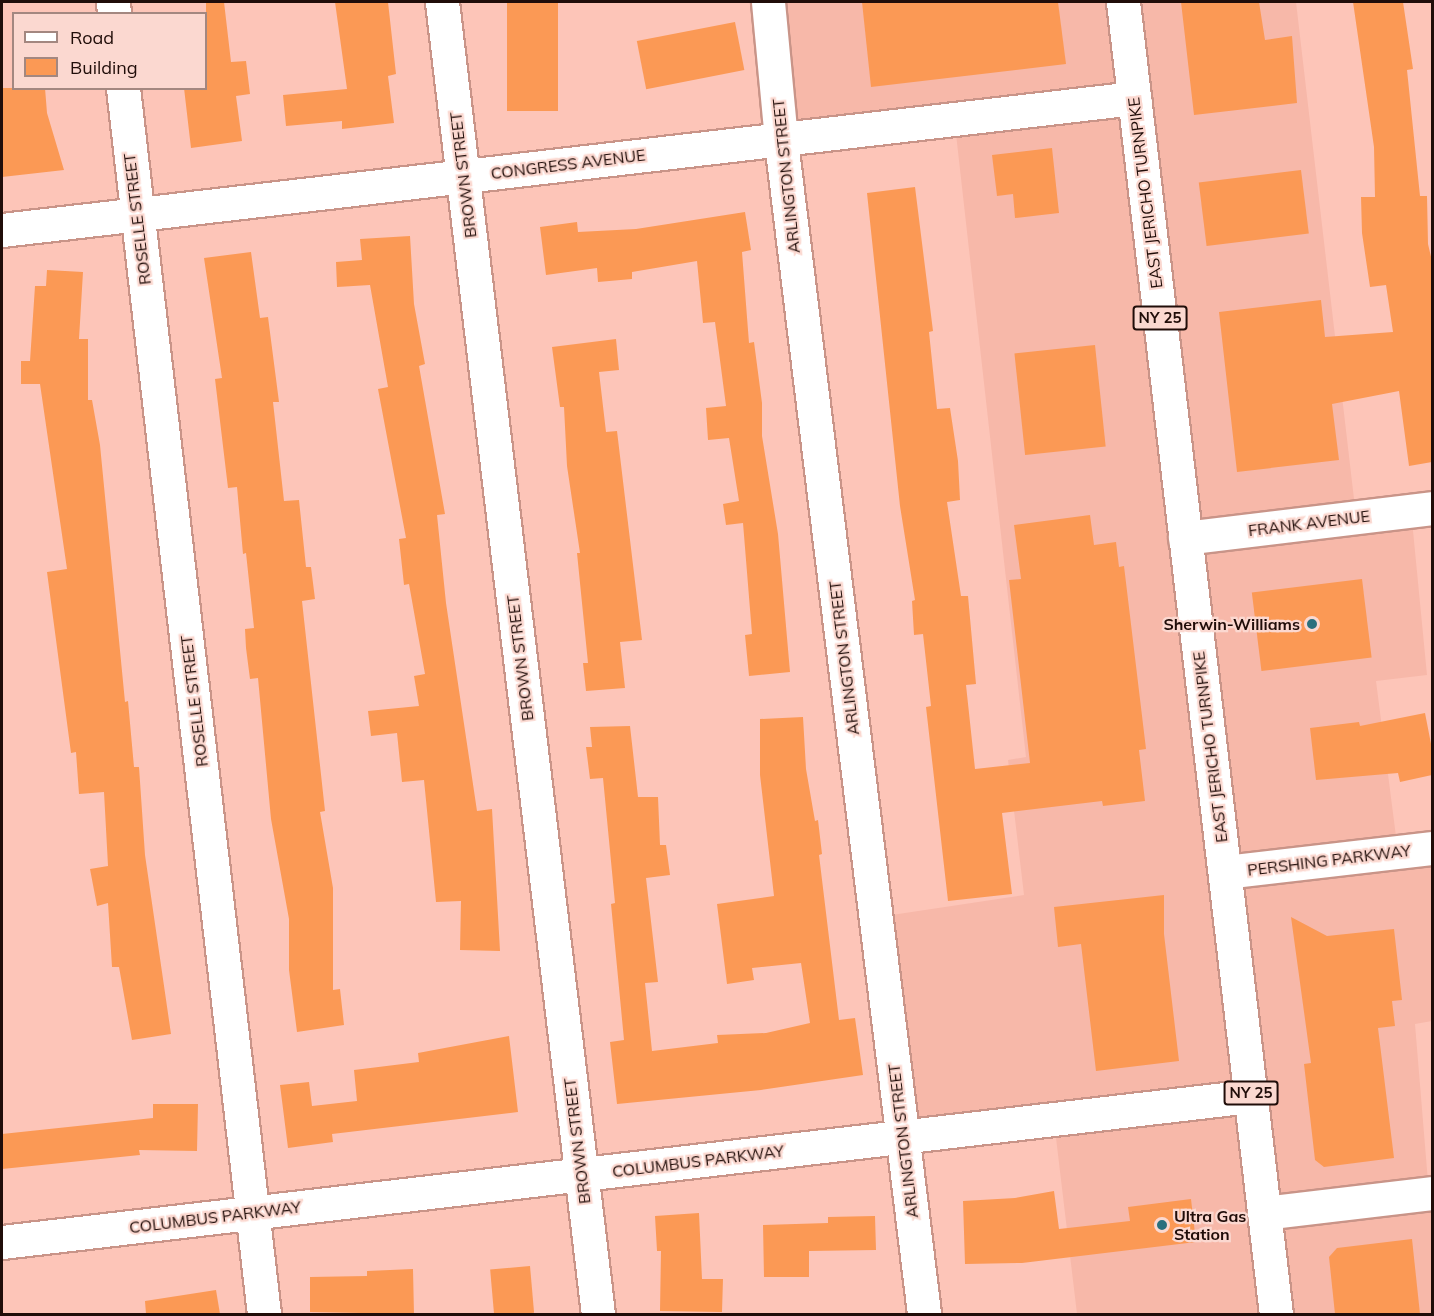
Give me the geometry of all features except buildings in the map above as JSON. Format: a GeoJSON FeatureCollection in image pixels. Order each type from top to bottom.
{"type":"FeatureCollection","features":[{"type":"Feature","properties":{"kind":"street","name":"BROWN STREET"},"geometry":{"type":"LineString","coordinates":[[442,2],[598,1314]]}},
{"type":"Feature","properties":{"kind":"street","name":"ARLINGTON STREET"},"geometry":{"type":"LineString","coordinates":[[768,2],[781,139],[924,1314]]}},
{"type":"Feature","properties":{"kind":"street","name":"EAST JERICHO TURNPIKE"},"geometry":{"type":"LineString","coordinates":[[1123,2],[1276,1314]]}},
{"type":"Feature","properties":{"kind":"street","name":"ROSELLE STREET"},"geometry":{"type":"LineString","coordinates":[[123,90],[264,1314]]}},
{"type":"Feature","properties":{"kind":"street","name":"CONGRESS AVENUE"},"geometry":{"type":"LineString","coordinates":[[2,230],[1134,98]]}},
{"type":"Feature","properties":{"kind":"street","name":"FRANK AVENUE"},"geometry":{"type":"LineString","coordinates":[[1185,538],[1432,508]]}},
{"type":"Feature","properties":{"kind":"street","name":"PERSHING PARKWAY"},"geometry":{"type":"LineString","coordinates":[[1224,872],[1432,848]]}},
{"type":"Feature","properties":{"kind":"street","name":"COLUMBUS PARKWAY"},"geometry":{"type":"LineString","coordinates":[[2,1242],[1251,1096]]}},
{"type":"Feature","properties":{"kind":"street"},"geometry":{"type":"LineString","coordinates":[[1264,1213],[1432,1193]]}},
{"type":"Feature","properties":{"kind":"shaded area"},"geometry":{"type":"Polygon","coordinates":[[[777,2],[1296,2],[1356,516],[1411,510],[1427,675],[1376,681],[1398,852],[1432,848],[1432,1021],[1415,1024],[1429,1194],[1432,1194],[1432,1314],[1077,1314],[1054,1121],[911,1137],[885,916],[1024,895],[1008,760],[1026,757],[954,116],[793,134],[777,2]]]}},
{"type":"Feature","properties":{"kind":"place","name":"Sherwin-Williams"},"geometry":{"type":"Point","coordinates":[1312,624]}},
{"type":"Feature","properties":{"kind":"place","name":"Ultra Gas Station"},"geometry":{"type":"Point","coordinates":[1162,1225]}}]}
